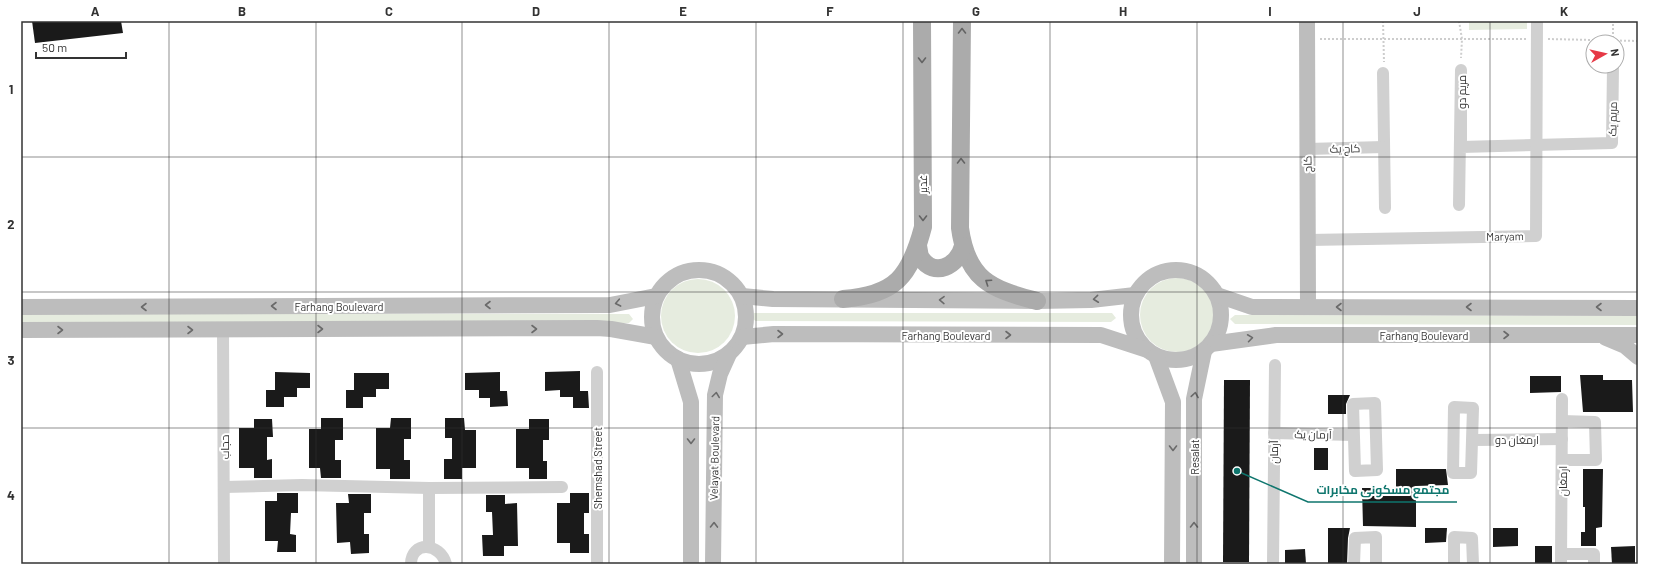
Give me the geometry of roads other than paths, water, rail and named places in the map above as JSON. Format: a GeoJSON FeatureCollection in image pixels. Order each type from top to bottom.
{"type":"FeatureCollection","features":[{"type":"Feature","properties":{"kind":"main road","name":"غدیر"},"geometry":{"type":"LineString","coordinates":[[843,299],[870,296],[887,290],[896,283],[905,271],[918,246],[923,227],[922,21]]}},
{"type":"Feature","properties":{"kind":"main road"},"geometry":{"type":"LineString","coordinates":[[962,21],[960,228],[962,246],[969,263],[983,280],[1002,291],[1037,301]]}},
{"type":"Feature","properties":{"kind":"main road","name":"کاج"},"geometry":{"type":"LineString","coordinates":[[1307,21],[1308,306]]}},
{"type":"Feature","properties":{"kind":"main road"},"geometry":{"type":"LineString","coordinates":[[918,246],[921,258],[924,261],[935,267],[942,268],[954,262],[958,258],[962,246]]}},
{"type":"Feature","properties":{"kind":"main road"},"geometry":{"type":"LineString","coordinates":[[699,269],[719,274],[732,283],[742,296],[746,317],[742,337],[729,354],[719,360],[704,364],[688,363],[678,359],[662,346],[656,337],[651,316],[656,296],[662,287],[678,274],[699,269]]}},
{"type":"Feature","properties":{"kind":"main road"},"geometry":{"type":"LineString","coordinates":[[1176,269],[1191,272],[1204,279],[1217,295],[1221,315],[1220,325],[1208,348],[1186,359],[1171,360],[1152,353],[1135,335],[1132,325],[1132,305],[1135,295],[1148,279],[1166,270],[1176,269]]}},
{"type":"Feature","properties":{"kind":"main road"},"geometry":{"type":"LineString","coordinates":[[742,296],[773,299],[1037,301],[1091,300],[1135,295]]}},
{"type":"Feature","properties":{"kind":"main road"},"geometry":{"type":"LineString","coordinates":[[1217,295],[1252,307],[1638,308]]}},
{"type":"Feature","properties":{"kind":"main road","name":"Farhang Boulevard"},"geometry":{"type":"LineString","coordinates":[[21,307],[610,305],[656,296]]}},
{"type":"Feature","properties":{"kind":"main road","name":"Farhang Boulevard"},"geometry":{"type":"LineString","coordinates":[[21,330],[597,328],[656,337]]}},
{"type":"Feature","properties":{"kind":"main road","name":"Farhang Boulevard"},"geometry":{"type":"LineString","coordinates":[[742,337],[774,334],[1101,335],[1152,353]]}},
{"type":"Feature","properties":{"kind":"main road"},"geometry":{"type":"LineString","coordinates":[[1597,335],[1625,346],[1638,357]]}},
{"type":"Feature","properties":{"kind":"main road","name":"Farhang Boulevard"},"geometry":{"type":"LineString","coordinates":[[1208,348],[1276,336],[1638,335]]}},
{"type":"Feature","properties":{"kind":"main road","name":"Resalat"},"geometry":{"type":"LineString","coordinates":[[1194,564],[1194,399],[1208,348]]}},
{"type":"Feature","properties":{"kind":"main road","name":"Resalat"},"geometry":{"type":"LineString","coordinates":[[1152,353],[1173,402],[1172,564]]}},
{"type":"Feature","properties":{"kind":"main road","name":"Velayat Boulevard"},"geometry":{"type":"LineString","coordinates":[[713,564],[715,395],[720,374],[729,354]]}},
{"type":"Feature","properties":{"kind":"main road","name":"Velayat Boulevard"},"geometry":{"type":"LineString","coordinates":[[678,359],[690,402],[691,564]]}},
{"type":"Feature","properties":{"kind":"street","name":"Maryam"},"geometry":{"type":"LineString","coordinates":[[1308,240],[1536,236],[1537,21]]}},
{"type":"Feature","properties":{"kind":"street","name":"مریم دو"},"geometry":{"type":"LineString","coordinates":[[1459,205],[1461,70],[1461,147],[1536,146]]}},
{"type":"Feature","properties":{"kind":"street"},"geometry":{"type":"LineString","coordinates":[[1384,73],[1384,208]]}},
{"type":"Feature","properties":{"kind":"street","name":"مریم یک"},"geometry":{"type":"LineString","coordinates":[[1536,146],[1612,143],[1613,74]]}},
{"type":"Feature","properties":{"kind":"street","name":"کاج یک"},"geometry":{"type":"LineString","coordinates":[[1307,149],[1384,147]]}},
{"type":"Feature","properties":{"kind":"street","name":"حجاب"},"geometry":{"type":"LineString","coordinates":[[223,330],[224,564]]}},
{"type":"Feature","properties":{"kind":"street","name":"آرمان"},"geometry":{"type":"LineString","coordinates":[[1273,564],[1275,365]]}},
{"type":"Feature","properties":{"kind":"street","name":"Shemshad Street"},"geometry":{"type":"LineString","coordinates":[[597,372],[597,564]]}},
{"type":"Feature","properties":{"kind":"street","name":"ارمغان"},"geometry":{"type":"LineString","coordinates":[[1561,559],[1562,399]]}},
{"type":"Feature","properties":{"kind":"street"},"geometry":{"type":"LineString","coordinates":[[1375,403],[1377,470],[1355,472],[1353,435],[1353,404],[1375,403]]}},
{"type":"Feature","properties":{"kind":"street"},"geometry":{"type":"LineString","coordinates":[[1454,407],[1472,408],[1473,440],[1472,473],[1452,473],[1454,407]]}},
{"type":"Feature","properties":{"kind":"street"},"geometry":{"type":"LineString","coordinates":[[1562,421],[1595,422],[1596,460],[1562,460]]}},
{"type":"Feature","properties":{"kind":"street","name":"آرمان یک"},"geometry":{"type":"LineString","coordinates":[[1274,433],[1353,435]]}},
{"type":"Feature","properties":{"kind":"street","name":"ارمغان دو"},"geometry":{"type":"LineString","coordinates":[[1473,440],[1562,439]]}},
{"type":"Feature","properties":{"kind":"street"},"geometry":{"type":"LineString","coordinates":[[224,487],[302,485],[429,488],[562,488]]}},
{"type":"Feature","properties":{"kind":"street"},"geometry":{"type":"LineString","coordinates":[[429,488],[429,547]]}},
{"type":"Feature","properties":{"kind":"street"},"geometry":{"type":"LineString","coordinates":[[1354,564],[1355,538],[1376,537],[1376,564]]}},
{"type":"Feature","properties":{"kind":"street"},"geometry":{"type":"LineString","coordinates":[[1454,564],[1454,537],[1472,538],[1473,564]]}},
{"type":"Feature","properties":{"kind":"street"},"geometry":{"type":"LineString","coordinates":[[410,564],[413,555],[417,550],[429,547],[438,550],[444,556],[446,564]]}},
{"type":"Feature","properties":{"kind":"street"},"geometry":{"type":"LineString","coordinates":[[1561,559],[1594,554],[1594,564]]}},
{"type":"Feature","properties":{"kind":"place","name":"مجتمع مسکونی مخابرات"},"geometry":{"type":"Point","coordinates":[1237,471]}}]}
